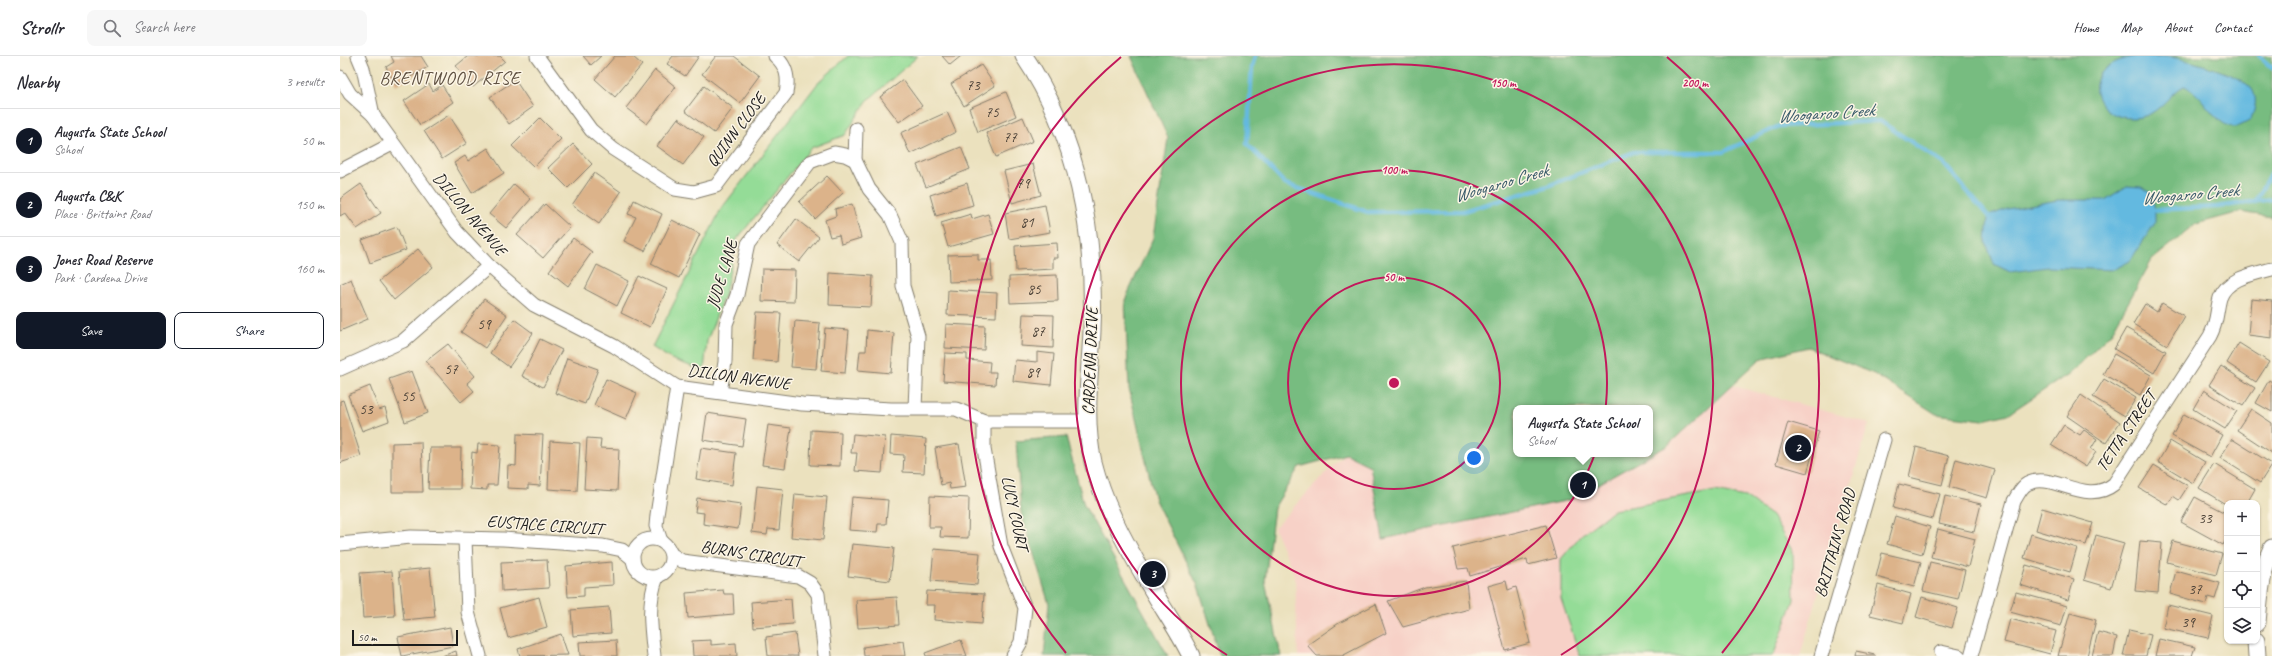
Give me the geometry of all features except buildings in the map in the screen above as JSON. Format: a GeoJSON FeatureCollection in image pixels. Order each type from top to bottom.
{"type":"FeatureCollection","features":[{"type":"Feature","properties":{"kind":"street","name":"DILLON AVENUE"},"geometry":{"type":"LineString","coordinates":[[358,56],[363,68],[373,115]]}},
{"type":"Feature","properties":{"kind":"street","name":"QUINN CLOSE"},"geometry":{"type":"LineString","coordinates":[[537,56],[592,130],[613,149],[675,189],[694,192],[716,186],[786,93],[788,81],[786,68],[775,56]]}},
{"type":"Feature","properties":{"kind":"street","name":"CARDENA DRIVE"},"geometry":{"type":"LineString","coordinates":[[1024,56],[1035,72],[1054,109],[1069,150],[1085,212],[1091,253],[1093,288],[1092,332],[1087,389],[1088,421],[1093,462],[1103,494],[1119,530],[1191,656]]}},
{"type":"Feature","properties":{"kind":"street","name":"DILLON AVENUE"},"geometry":{"type":"LineString","coordinates":[[340,77],[350,94],[373,115],[392,144],[457,232],[489,266],[534,305],[614,346],[677,387],[802,404],[956,409],[984,421],[1088,421]]}},
{"type":"Feature","properties":{"kind":"street"},"geometry":{"type":"LineString","coordinates":[[856,129],[854,160],[869,189],[890,215],[902,242],[903,286],[918,336],[915,408]]}},
{"type":"Feature","properties":{"kind":"street"},"geometry":{"type":"LineString","coordinates":[[340,170],[392,144]]}},
{"type":"Feature","properties":{"kind":"street","name":"JUDE LANE"},"geometry":{"type":"LineString","coordinates":[[720,392],[725,362],[726,324],[737,295],[748,244],[810,162],[834,153],[844,155],[854,160]]}},
{"type":"Feature","properties":{"kind":"street"},"geometry":{"type":"LineString","coordinates":[[340,369],[404,341],[489,266]]}},
{"type":"Feature","properties":{"kind":"street","name":"TETTA STREET"},"geometry":{"type":"LineString","coordinates":[[1971,656],[2014,501],[2020,490],[2028,483],[2046,482],[2093,493],[2106,490],[2114,484],[2210,336],[2216,324],[2220,297],[2229,284],[2272,269]]}},
{"type":"Feature","properties":{"kind":"street"},"geometry":{"type":"LineString","coordinates":[[655,540],[677,387]]}},
{"type":"Feature","properties":{"kind":"street","name":"LUCY COURT"},"geometry":{"type":"LineString","coordinates":[[984,421],[984,449],[1001,546],[1025,608],[1021,642],[1013,656]]}},
{"type":"Feature","properties":{"kind":"street","name":"BRITTAINS ROAD"},"geometry":{"type":"LineString","coordinates":[[1821,656],[1884,440]]}},
{"type":"Feature","properties":{"kind":"street","name":"EUSTACE CIRCUIT"},"geometry":{"type":"LineString","coordinates":[[340,544],[411,537],[503,539],[603,546],[634,553]]}},
{"type":"Feature","properties":{"kind":"street","name":"EUSTACE CIRCUIT"},"geometry":{"type":"LineString","coordinates":[[465,539],[468,612],[480,656]]}},
{"type":"Feature","properties":{"kind":"street"},"geometry":{"type":"LineString","coordinates":[[644,540],[655,540],[666,544],[674,560],[662,574],[651,576],[636,570],[634,553],[644,540]]}},
{"type":"Feature","properties":{"kind":"street"},"geometry":{"type":"LineString","coordinates":[[2258,608],[2268,557],[2272,548]]}},
{"type":"Feature","properties":{"kind":"street","name":"BURNS CIRCUIT"},"geometry":{"type":"LineString","coordinates":[[674,560],[798,576],[810,583],[818,594],[825,656]]}},
{"type":"Feature","properties":{"kind":"street"},"geometry":{"type":"LineString","coordinates":[[651,576],[650,626],[654,656]]}},
{"type":"Feature","properties":{"kind":"street"},"geometry":{"type":"LineString","coordinates":[[2256,644],[2257,656]]}},
{"type":"Feature","properties":{"kind":"street"},"geometry":{"type":"LineString","coordinates":[[1941,652],[1959,656]]}},
{"type":"Feature","properties":{"kind":"shaded area"},"geometry":{"type":"Polygon","coordinates":[[[1643,361],[1869,423],[1800,656],[1298,656],[1295,576],[1274,528],[1356,441],[1643,361]]]}},
{"type":"Feature","properties":{"kind":"green space"},"geometry":{"type":"Polygon","coordinates":[[[848,56],[918,56],[867,101],[845,135],[811,148],[737,239],[725,293],[707,341],[704,371],[671,359],[652,347],[721,209],[818,83],[848,56]]]}},
{"type":"Feature","properties":{"kind":"green space"},"geometry":{"type":"Polygon","coordinates":[[[1131,56],[2272,56],[2272,217],[2240,212],[2196,224],[2152,260],[2111,333],[2073,371],[2008,414],[1983,420],[1936,414],[1874,374],[1808,347],[1760,359],[1667,446],[1653,454],[1653,405],[1513,405],[1513,457],[1647,457],[1570,500],[1383,539],[1370,466],[1346,454],[1299,467],[1274,508],[1265,581],[1281,656],[1220,656],[1198,586],[1155,500],[1129,389],[1125,300],[1153,238],[1168,138],[1131,56]]]}},
{"type":"Feature","properties":{"kind":"green space"},"geometry":{"type":"Polygon","coordinates":[[[1066,437],[1084,505],[1168,656],[1044,656],[1049,604],[1021,512],[1016,441],[1066,437]]]}},
{"type":"Feature","properties":{"kind":"green space"},"geometry":{"type":"Polygon","coordinates":[[[1715,491],[1745,497],[1772,516],[1793,552],[1794,600],[1774,654],[1772,656],[1580,656],[1561,599],[1561,559],[1581,535],[1614,510],[1715,491]]]}},
{"type":"Feature","properties":{"kind":"water"},"geometry":{"type":"Polygon","coordinates":[[[2137,56],[2171,57],[2215,69],[2239,79],[2248,85],[2253,91],[2255,106],[2251,120],[2236,127],[2229,126],[2222,122],[2197,95],[2184,86],[2151,114],[2128,118],[2114,114],[2103,106],[2097,95],[2096,84],[2102,72],[2115,62],[2137,56]]]}},
{"type":"Feature","properties":{"kind":"water"},"geometry":{"type":"Polygon","coordinates":[[[2127,186],[2141,187],[2150,192],[2155,209],[2155,223],[2130,261],[2113,270],[2048,267],[2010,272],[1994,264],[1986,243],[1988,216],[2007,209],[2058,200],[2105,200],[2127,186]]]}},
{"type":"Feature","properties":{"kind":"waterway","name":"Woogaroo Creek"},"geometry":{"type":"LineString","coordinates":[[1255,56],[1252,67],[1247,144],[1285,184],[1368,212],[1463,211],[1545,187],[1634,152],[1723,152],[1779,126],[1880,121],[1944,164],[1988,216],[1993,219]]}},
{"type":"Feature","properties":{"kind":"waterway"},"geometry":{"type":"LineString","coordinates":[[2259,56],[2272,68]]}},
{"type":"Feature","properties":{"kind":"waterway"},"geometry":{"type":"LineString","coordinates":[[2255,202],[2272,171]]}},
{"type":"Feature","properties":{"kind":"waterway","name":"Woogaroo Creek"},"geometry":{"type":"LineString","coordinates":[[2150,210],[2217,207],[2272,199]]}},
{"type":"Feature","properties":{"kind":"place","name":"Augusta C&K"},"geometry":{"type":"Point","coordinates":[1798,448]}},
{"type":"Feature","properties":{"kind":"place","name":"Augusta State School"},"geometry":{"type":"Point","coordinates":[1583,485]}},
{"type":"Feature","properties":{"kind":"place","name":"Jones Road Reserve"},"geometry":{"type":"Point","coordinates":[1153,574]}},
{"type":"Feature","properties":{"kind":"district","name":"BRENTWOOD RISE"},"geometry":{"type":"Point","coordinates":[450,78]}}]}
